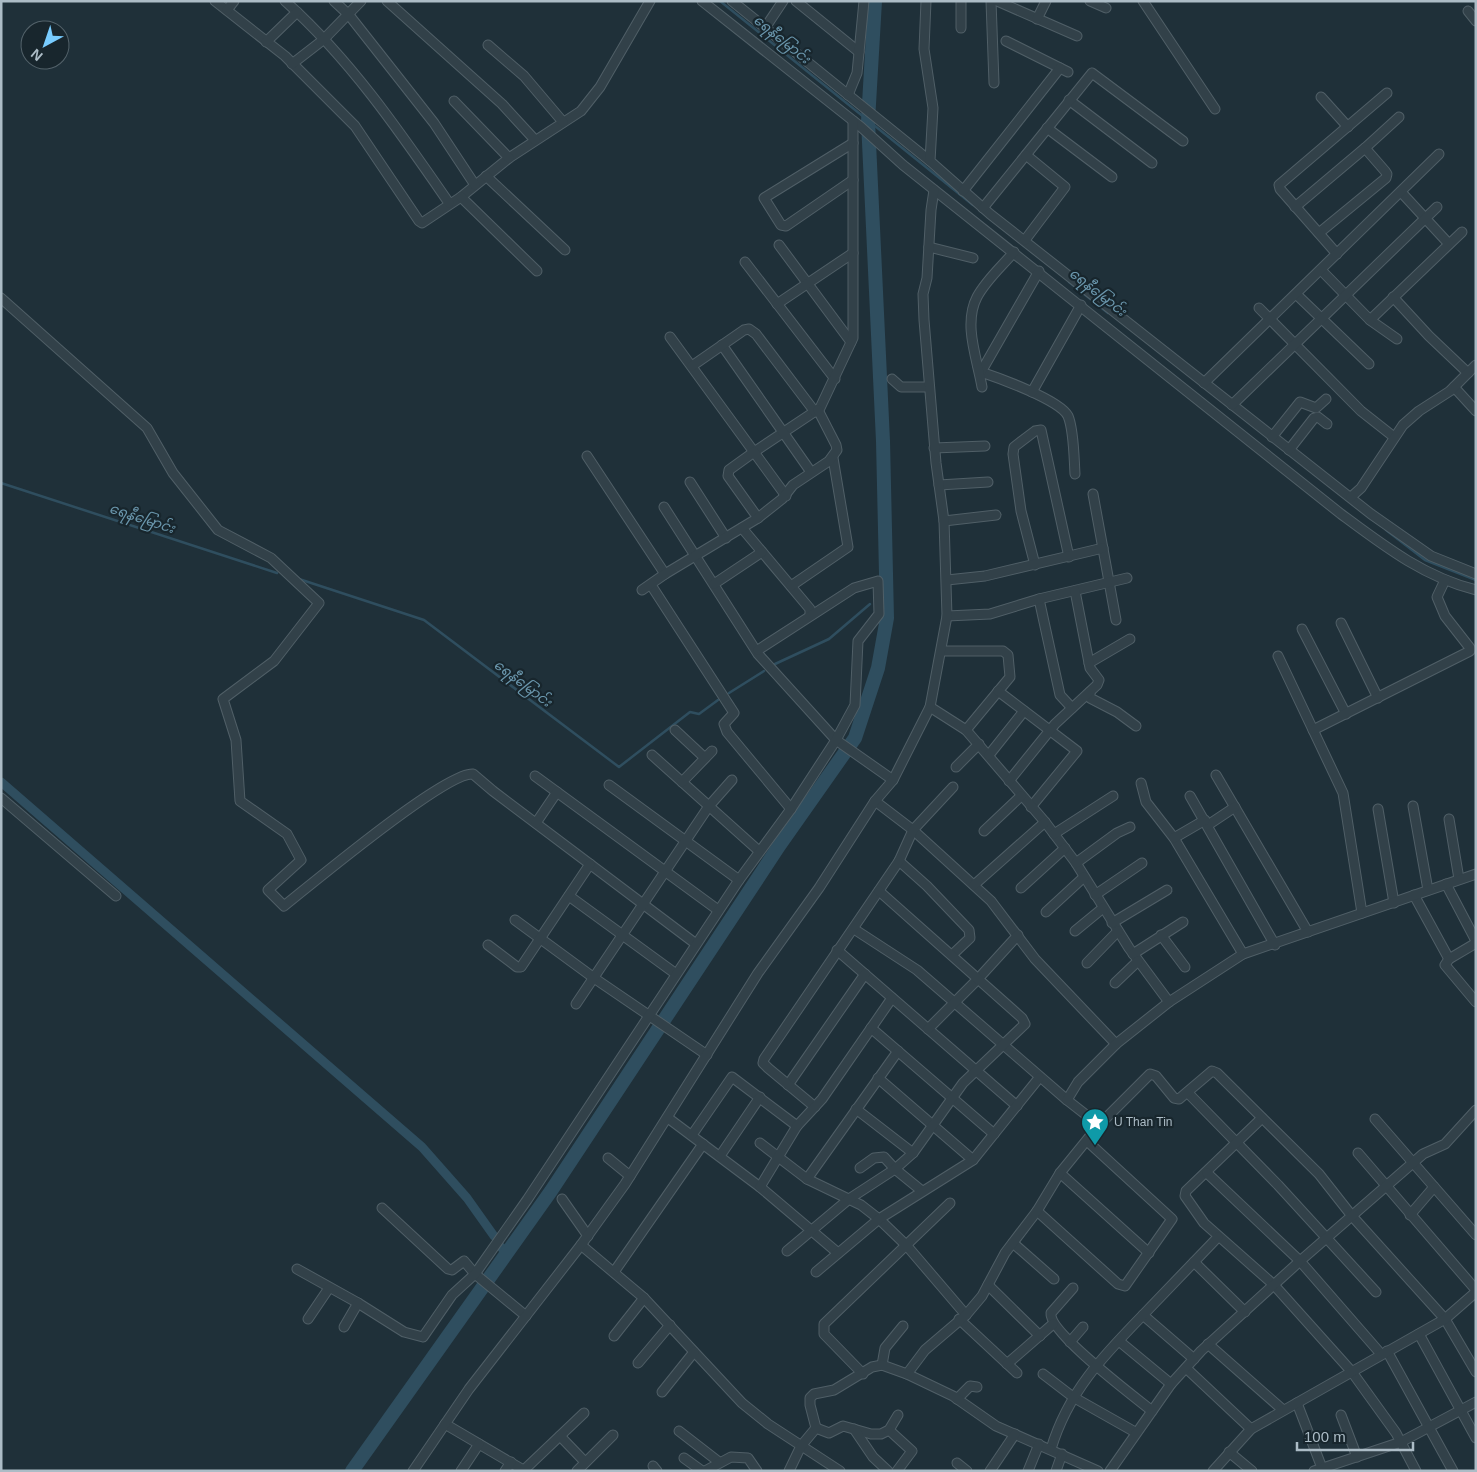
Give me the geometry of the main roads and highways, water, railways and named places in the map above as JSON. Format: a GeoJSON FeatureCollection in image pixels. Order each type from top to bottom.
{"type":"FeatureCollection","features":[{"type":"Feature","properties":{"kind":"waterway","name":"ရေနီမြောင်း"},"geometry":{"type":"LineString","coordinates":[[720,1],[973,205]]}},
{"type":"Feature","properties":{"kind":"waterway"},"geometry":{"type":"LineString","coordinates":[[352,1471],[551,1191],[779,846],[855,738],[878,668],[887,618],[883,441],[868,121],[875,1]]}},
{"type":"Feature","properties":{"kind":"waterway","name":"ရေနီမြောင်း"},"geometry":{"type":"LineString","coordinates":[[1069,282],[1108,313]]}},
{"type":"Feature","properties":{"kind":"waterway","name":"ရေနီမြောင်း"},"geometry":{"type":"LineString","coordinates":[[1,483],[277,573]]}},
{"type":"Feature","properties":{"kind":"waterway","name":"ရေနီမြောင်း"},"geometry":{"type":"LineString","coordinates":[[1386,530],[1425,560],[1476,580]]}},
{"type":"Feature","properties":{"kind":"waterway","name":"ရေနီမြောင်း"},"geometry":{"type":"LineString","coordinates":[[299,579],[424,620],[619,767],[690,712],[699,714],[718,700]]}},
{"type":"Feature","properties":{"kind":"waterway","name":"ရေနီမြောင်း"},"geometry":{"type":"LineString","coordinates":[[775,664],[829,639],[870,604]]}},
{"type":"Feature","properties":{"kind":"waterway","name":"ရေနီမြောင်း"},"geometry":{"type":"LineString","coordinates":[[729,693],[764,671]]}},
{"type":"Feature","properties":{"kind":"waterway"},"geometry":{"type":"LineString","coordinates":[[1,782],[422,1147],[467,1198],[494,1236]]}},
{"type":"Feature","properties":{"kind":"waterway"},"geometry":{"type":"LineString","coordinates":[[501,1247],[506,1253]]}},
{"type":"Feature","properties":{"kind":"place","name":"U Than Tin"},"geometry":{"type":"Point","coordinates":[1095,1146]}}]}
